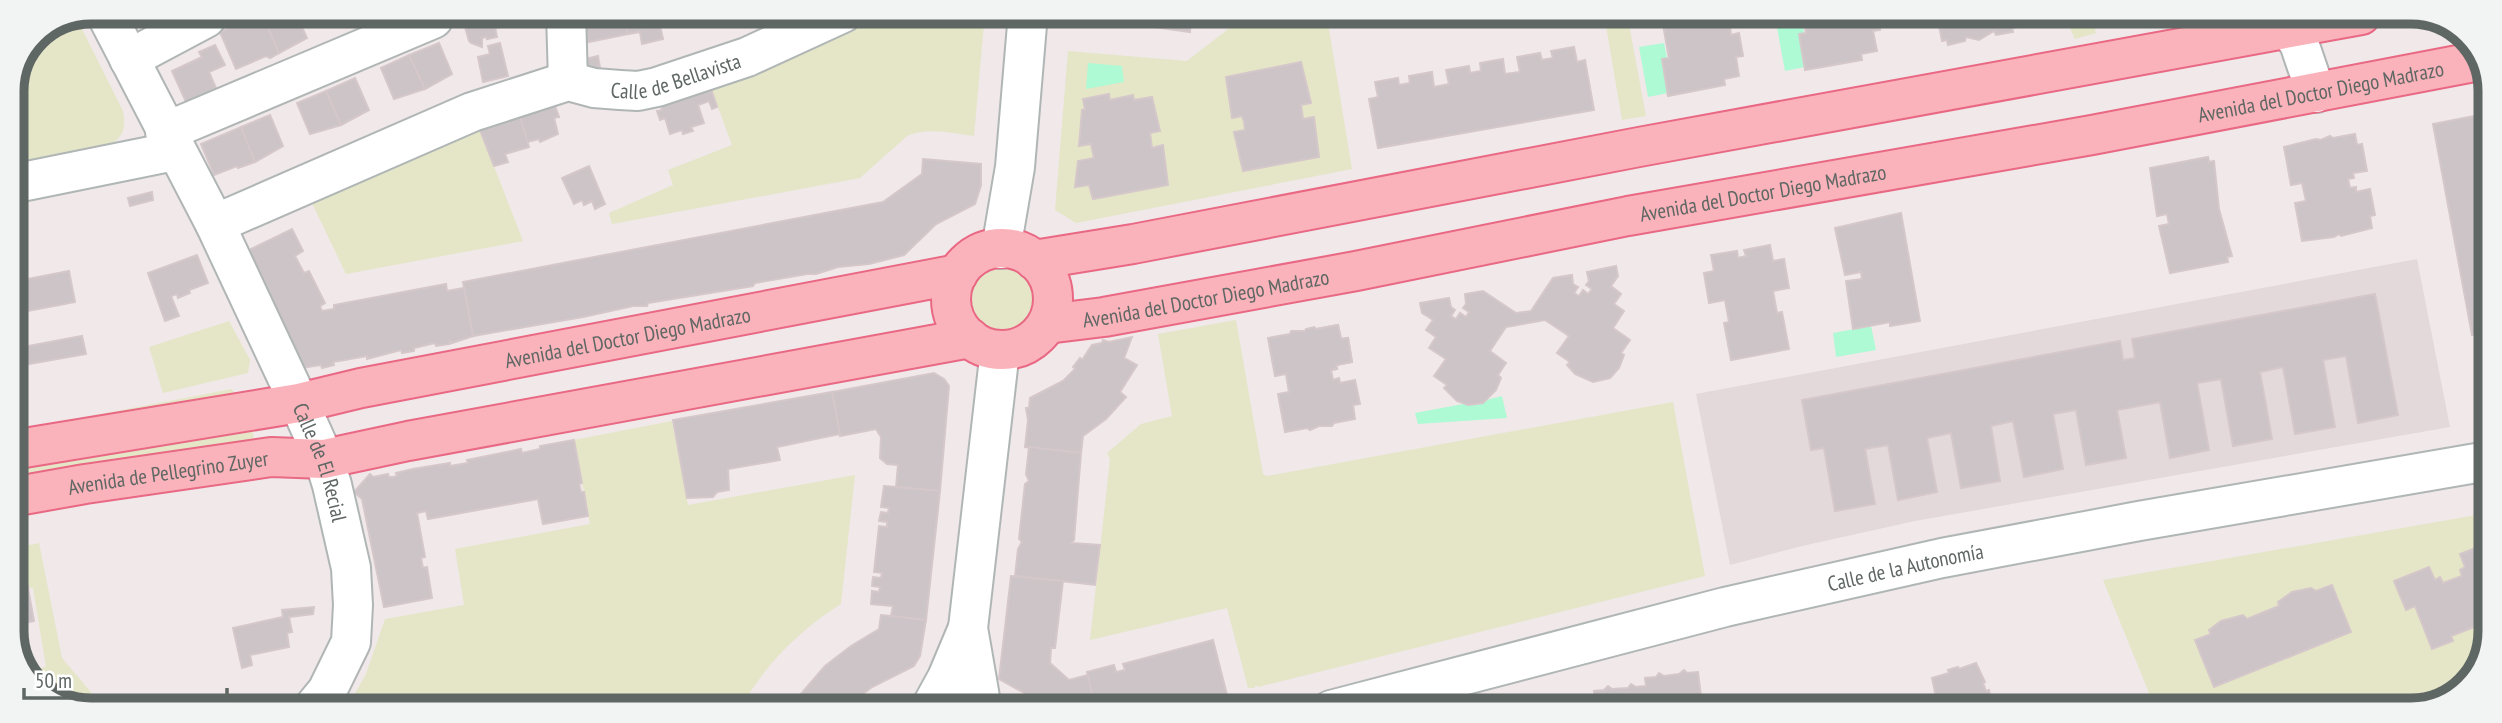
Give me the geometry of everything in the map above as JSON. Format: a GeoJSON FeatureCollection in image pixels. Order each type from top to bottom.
{"type":"FeatureCollection","features":[{"type":"Feature","properties":{"kind":"main road"},"geometry":{"type":"LineString","coordinates":[[985,344],[962,331],[951,303],[952,288],[958,274],[966,263],[988,250],[1018,254],[1133,244],[2269,24]]}},
{"type":"Feature","properties":{"kind":"main road","name":"Avenida del Doctor Diego Madrazo"},"geometry":{"type":"LineString","coordinates":[[1047,324],[1104,317],[1356,271],[1628,216],[2092,135],[2470,63]]}},
{"type":"Feature","properties":{"kind":"main road"},"geometry":{"type":"LineString","coordinates":[[324,459],[408,440],[985,344],[1018,348],[1035,339],[1047,324],[1053,308],[1052,289],[1046,273],[1018,254]]}},
{"type":"Feature","properties":{"kind":"main road","name":"Avenida del Doctor Diego Madrazo"},"geometry":{"type":"LineString","coordinates":[[299,403],[361,388],[958,274]]}},
{"type":"Feature","properties":{"kind":"main road"},"geometry":{"type":"LineString","coordinates":[[25,448],[299,403]]}},
{"type":"Feature","properties":{"kind":"main road","name":"Avenida de Pellegrino Zuyer"},"geometry":{"type":"LineString","coordinates":[[25,495],[257,458],[324,459]]}},
{"type":"Feature","properties":{"kind":"street","name":"Calle de El Recial"},"geometry":{"type":"LineString","coordinates":[[111,24],[215,224],[324,459],[351,568],[352,625],[351,642],[346,656],[321,698]]}},
{"type":"Feature","properties":{"kind":"street"},"geometry":{"type":"LineString","coordinates":[[129,59],[196,24]]}},
{"type":"Feature","properties":{"kind":"street"},"geometry":{"type":"LineString","coordinates":[[24,181],[170,141],[422,24]]}},
{"type":"Feature","properties":{"kind":"street"},"geometry":{"type":"LineString","coordinates":[[215,224],[472,112],[568,81],[566,24]]}},
{"type":"Feature","properties":{"kind":"street","name":"Calle de Bellavista"},"geometry":{"type":"LineString","coordinates":[[568,81],[594,88],[638,92],[687,79],[747,57],[819,24]]}},
{"type":"Feature","properties":{"kind":"street"},"geometry":{"type":"LineString","coordinates":[[1018,254],[1015,167],[1027,24]]}},
{"type":"Feature","properties":{"kind":"street"},"geometry":{"type":"LineString","coordinates":[[2286,24],[2299,43],[2305,94]]}},
{"type":"Feature","properties":{"kind":"street"},"geometry":{"type":"LineString","coordinates":[[980,698],[968,628],[985,344]]}},
{"type":"Feature","properties":{"kind":"street","name":"Calle de la Autonomía"},"geometry":{"type":"LineString","coordinates":[[1377,698],[1726,607],[1904,566],[2139,521],[2478,463]]}},
{"type":"Feature","properties":{"kind":"street"},"geometry":{"type":"LineString","coordinates":[[936,698],[968,628]]}},
{"type":"Feature","properties":{"kind":"shaded area"},"geometry":{"type":"Polygon","coordinates":[[[834,24],[984,24],[974,136],[940,132],[915,133],[907,136],[860,178],[612,224],[609,213],[673,185],[668,170],[732,145],[708,80],[834,24]]]}},
{"type":"Feature","properties":{"kind":"shaded area"},"geometry":{"type":"Polygon","coordinates":[[[1235,24],[1328,24],[1352,169],[1076,223],[1055,210],[1068,51],[1187,61],[1235,24]]]}},
{"type":"Feature","properties":{"kind":"shaded area"},"geometry":{"type":"Polygon","coordinates":[[[1606,24],[1629,24],[1646,116],[1622,120],[1606,24]]]}},
{"type":"Feature","properties":{"kind":"shaded area"},"geometry":{"type":"Polygon","coordinates":[[[1776,24],[1802,24],[1804,33],[1799,35],[1805,67],[1785,71],[1776,24]]]}},
{"type":"Feature","properties":{"kind":"shaded area"},"geometry":{"type":"Polygon","coordinates":[[[2068,24],[2093,24],[2096,33],[2075,39],[2068,24]]]}},
{"type":"Feature","properties":{"kind":"shaded area"},"geometry":{"type":"Polygon","coordinates":[[[80,26],[123,111],[124,126],[119,138],[111,145],[24,162],[24,92],[30,66],[44,44],[66,30],[80,26]]]}},
{"type":"Feature","properties":{"kind":"shaded area"},"geometry":{"type":"Polygon","coordinates":[[[1664,43],[1667,58],[1662,59],[1668,93],[1648,97],[1639,47],[1664,43]]]}},
{"type":"Feature","properties":{"kind":"shaded area"},"geometry":{"type":"Polygon","coordinates":[[[1088,63],[1122,66],[1124,82],[1086,89],[1088,63]]]}},
{"type":"Feature","properties":{"kind":"shaded area"},"geometry":{"type":"Polygon","coordinates":[[[478,125],[523,241],[346,274],[311,201],[478,125]]]}},
{"type":"Feature","properties":{"kind":"shaded area"},"geometry":{"type":"Polygon","coordinates":[[[2417,259],[2450,427],[1915,521],[1730,565],[1696,394],[2417,259]]]}},
{"type":"Feature","properties":{"kind":"shaded area"},"geometry":{"type":"Polygon","coordinates":[[[1003,265],[1016,267],[1026,275],[1034,285],[1034,311],[1026,321],[1016,329],[1003,331],[990,329],[980,321],[972,311],[970,298],[972,285],[980,275],[990,267],[1003,265]]]}},
{"type":"Feature","properties":{"kind":"shaded area"},"geometry":{"type":"Polygon","coordinates":[[[1236,320],[1263,474],[1267,476],[1673,402],[1705,576],[1258,687],[1256,685],[1254,688],[1248,688],[1227,608],[1090,640],[1110,459],[1107,453],[1141,424],[1172,416],[1158,334],[1236,320]]]}},
{"type":"Feature","properties":{"kind":"shaded area"},"geometry":{"type":"Polygon","coordinates":[[[229,321],[250,360],[248,373],[163,393],[149,347],[229,321]]]}},
{"type":"Feature","properties":{"kind":"shaded area"},"geometry":{"type":"Polygon","coordinates":[[[1871,326],[1876,350],[1836,357],[1833,333],[1871,326]]]}},
{"type":"Feature","properties":{"kind":"shaded area"},"geometry":{"type":"Polygon","coordinates":[[[232,389],[234,394],[25,429],[232,389]]]}},
{"type":"Feature","properties":{"kind":"shaded area"},"geometry":{"type":"Polygon","coordinates":[[[1502,396],[1507,418],[1418,424],[1415,413],[1463,404],[1478,405],[1502,396]]]}},
{"type":"Feature","properties":{"kind":"shaded area"},"geometry":{"type":"Polygon","coordinates":[[[672,421],[688,505],[855,475],[841,604],[797,637],[772,663],[747,698],[353,698],[366,674],[385,619],[464,605],[455,549],[590,524],[574,440],[672,421]]]}},
{"type":"Feature","properties":{"kind":"shaded area"},"geometry":{"type":"Polygon","coordinates":[[[252,428],[254,439],[25,477],[25,468],[252,428]]]}},
{"type":"Feature","properties":{"kind":"shaded area"},"geometry":{"type":"Polygon","coordinates":[[[2478,515],[2478,631],[2475,649],[2461,676],[2444,689],[2423,697],[2151,698],[2103,580],[2478,515]]]}},
{"type":"Feature","properties":{"kind":"shaded area"},"geometry":{"type":"Polygon","coordinates":[[[39,543],[62,658],[94,698],[74,696],[54,687],[36,669],[46,667],[33,588],[28,588],[25,572],[25,546],[39,543]]]}},
{"type":"Feature","properties":{"kind":"building"},"geometry":{"type":"Polygon","coordinates":[[[239,24],[266,24],[279,53],[236,69],[220,32],[239,24]]]}},
{"type":"Feature","properties":{"kind":"building"},"geometry":{"type":"Polygon","coordinates":[[[266,24],[300,24],[307,38],[279,53],[266,24]]]}},
{"type":"Feature","properties":{"kind":"building"},"geometry":{"type":"Polygon","coordinates":[[[464,24],[494,24],[497,37],[482,38],[482,47],[469,41],[464,24]]]}},
{"type":"Feature","properties":{"kind":"building"},"geometry":{"type":"Polygon","coordinates":[[[495,24],[511,24],[496,28],[495,24]]]}},
{"type":"Feature","properties":{"kind":"building"},"geometry":{"type":"Polygon","coordinates":[[[580,24],[626,24],[628,34],[584,43],[580,24]]]}},
{"type":"Feature","properties":{"kind":"building"},"geometry":{"type":"Polygon","coordinates":[[[626,24],[660,24],[663,39],[642,44],[640,32],[628,34],[626,24]]]}},
{"type":"Feature","properties":{"kind":"building"},"geometry":{"type":"Polygon","coordinates":[[[1133,24],[1133,27],[1104,25],[1133,24]]]}},
{"type":"Feature","properties":{"kind":"building"},"geometry":{"type":"Polygon","coordinates":[[[1133,24],[1190,24],[1190,32],[1133,24]]]}},
{"type":"Feature","properties":{"kind":"building"},"geometry":{"type":"Polygon","coordinates":[[[1655,24],[1737,24],[1730,25],[1731,35],[1739,33],[1743,56],[1736,57],[1739,76],[1724,79],[1725,85],[1668,96],[1662,59],[1669,58],[1663,25],[1656,27],[1655,24]]]}},
{"type":"Feature","properties":{"kind":"building"},"geometry":{"type":"Polygon","coordinates":[[[1804,24],[1879,24],[1880,30],[1873,31],[1877,51],[1861,54],[1862,60],[1805,70],[1799,34],[1806,33],[1804,24]]]}},
{"type":"Feature","properties":{"kind":"building"},"geometry":{"type":"Polygon","coordinates":[[[1939,24],[2017,24],[2018,27],[2012,28],[2013,32],[1996,35],[1994,31],[1979,40],[1966,37],[1965,41],[1948,45],[1947,40],[1942,41],[1939,24]]]}},
{"type":"Feature","properties":{"kind":"building"},"geometry":{"type":"Polygon","coordinates":[[[439,43],[452,74],[425,89],[409,55],[439,43]]]}},
{"type":"Feature","properties":{"kind":"building"},"geometry":{"type":"Polygon","coordinates":[[[500,43],[508,76],[483,82],[478,57],[490,54],[488,46],[500,43]]]}},
{"type":"Feature","properties":{"kind":"building"},"geometry":{"type":"Polygon","coordinates":[[[215,45],[225,65],[209,72],[216,88],[215,93],[208,96],[204,94],[186,102],[172,71],[202,57],[199,52],[215,45]]]}},
{"type":"Feature","properties":{"kind":"building"},"geometry":{"type":"Polygon","coordinates":[[[1574,47],[1577,62],[1585,60],[1594,110],[1378,148],[1369,99],[1378,97],[1375,82],[1398,78],[1399,85],[1410,83],[1409,76],[1432,72],[1434,87],[1449,84],[1446,70],[1469,66],[1470,73],[1481,71],[1480,63],[1503,59],[1505,74],[1520,72],[1517,57],[1540,53],[1542,60],[1553,58],[1551,51],[1574,47]]]}},
{"type":"Feature","properties":{"kind":"building"},"geometry":{"type":"Polygon","coordinates":[[[409,55],[425,89],[394,99],[381,68],[409,55]]]}},
{"type":"Feature","properties":{"kind":"building"},"geometry":{"type":"Polygon","coordinates":[[[598,56],[602,80],[577,61],[598,56]]]}},
{"type":"Feature","properties":{"kind":"building"},"geometry":{"type":"Polygon","coordinates":[[[1301,62],[1311,103],[1301,105],[1303,119],[1314,117],[1319,157],[1243,171],[1234,132],[1245,130],[1244,122],[1242,116],[1232,118],[1226,77],[1301,62]]]}},
{"type":"Feature","properties":{"kind":"building"},"geometry":{"type":"Polygon","coordinates":[[[355,78],[369,110],[341,125],[326,91],[355,78]]]}},
{"type":"Feature","properties":{"kind":"building"},"geometry":{"type":"Polygon","coordinates":[[[708,80],[717,107],[712,109],[709,101],[698,105],[704,123],[691,127],[693,131],[683,134],[682,130],[670,134],[665,118],[660,120],[657,111],[662,110],[661,106],[708,80]]]}},
{"type":"Feature","properties":{"kind":"building"},"geometry":{"type":"Polygon","coordinates":[[[326,91],[341,125],[310,134],[297,103],[326,91]]]}},
{"type":"Feature","properties":{"kind":"building"},"geometry":{"type":"Polygon","coordinates":[[[1109,94],[1110,100],[1133,95],[1134,100],[1152,97],[1160,131],[1150,133],[1152,148],[1163,145],[1168,185],[1093,199],[1089,185],[1075,187],[1078,161],[1094,158],[1091,144],[1079,146],[1082,110],[1085,109],[1083,99],[1109,94]]]}},
{"type":"Feature","properties":{"kind":"building"},"geometry":{"type":"Polygon","coordinates":[[[554,103],[559,117],[554,118],[558,134],[540,142],[539,139],[527,142],[519,113],[554,103]]]}},
{"type":"Feature","properties":{"kind":"building"},"geometry":{"type":"Polygon","coordinates":[[[519,113],[529,147],[505,154],[508,162],[494,166],[478,125],[519,113]]]}},
{"type":"Feature","properties":{"kind":"building"},"geometry":{"type":"Polygon","coordinates":[[[270,115],[283,146],[255,162],[241,127],[270,115]]]}},
{"type":"Feature","properties":{"kind":"building"},"geometry":{"type":"Polygon","coordinates":[[[2477,116],[2477,334],[2472,335],[2433,124],[2477,116]]]}},
{"type":"Feature","properties":{"kind":"building"},"geometry":{"type":"Polygon","coordinates":[[[241,127],[255,162],[214,175],[201,144],[241,127]]]}},
{"type":"Feature","properties":{"kind":"building"},"geometry":{"type":"Polygon","coordinates":[[[2355,134],[2357,145],[2362,144],[2367,171],[2353,173],[2354,178],[2348,179],[2350,188],[2356,187],[2356,192],[2370,189],[2375,215],[2370,216],[2372,228],[2341,236],[2339,234],[2302,241],[2295,203],[2306,201],[2302,183],[2291,185],[2284,147],[2330,136],[2333,138],[2355,134]]]}},
{"type":"Feature","properties":{"kind":"building"},"geometry":{"type":"Polygon","coordinates":[[[2208,157],[2209,162],[2214,161],[2219,209],[2232,256],[2227,257],[2228,262],[2170,273],[2159,226],[2169,224],[2167,214],[2157,216],[2150,168],[2208,157]]]}},
{"type":"Feature","properties":{"kind":"building"},"geometry":{"type":"Polygon","coordinates":[[[923,159],[981,164],[981,185],[975,204],[936,224],[904,255],[869,264],[838,267],[816,274],[755,283],[753,286],[648,303],[647,306],[633,306],[473,336],[463,282],[883,202],[922,174],[923,159]]]}},
{"type":"Feature","properties":{"kind":"building"},"geometry":{"type":"Polygon","coordinates":[[[589,166],[605,204],[595,209],[592,201],[584,205],[582,200],[574,204],[562,178],[589,166]]]}},
{"type":"Feature","properties":{"kind":"building"},"geometry":{"type":"Polygon","coordinates":[[[152,192],[153,200],[130,206],[128,198],[152,192]]]}},
{"type":"Feature","properties":{"kind":"building"},"geometry":{"type":"Polygon","coordinates":[[[1901,213],[1920,321],[1890,326],[1890,322],[1853,329],[1846,281],[1862,279],[1861,272],[1845,275],[1835,228],[1901,213]]]}},
{"type":"Feature","properties":{"kind":"building"},"geometry":{"type":"Polygon","coordinates":[[[292,229],[303,251],[295,256],[304,273],[309,271],[325,303],[320,306],[322,311],[334,309],[334,305],[446,284],[447,291],[464,288],[473,336],[452,343],[450,341],[450,344],[436,346],[435,343],[414,348],[414,351],[402,353],[401,350],[367,359],[367,356],[333,362],[334,365],[322,368],[321,365],[301,368],[241,254],[292,229]]]}},
{"type":"Feature","properties":{"kind":"building"},"geometry":{"type":"Polygon","coordinates":[[[1770,245],[1773,261],[1784,259],[1789,288],[1773,291],[1777,313],[1782,312],[1789,349],[1731,360],[1724,323],[1729,322],[1725,300],[1709,303],[1704,273],[1714,271],[1711,255],[1737,251],[1738,258],[1746,256],[1744,250],[1770,245]]]}},
{"type":"Feature","properties":{"kind":"building"},"geometry":{"type":"Polygon","coordinates":[[[197,255],[208,283],[189,290],[190,293],[178,298],[177,294],[171,296],[179,316],[165,321],[148,273],[197,255]]]}},
{"type":"Feature","properties":{"kind":"building"},"geometry":{"type":"Polygon","coordinates":[[[1616,266],[1618,276],[1611,286],[1621,294],[1614,304],[1624,311],[1613,328],[1630,340],[1621,353],[1624,355],[1619,368],[1610,378],[1593,382],[1575,374],[1567,365],[1570,362],[1557,353],[1569,336],[1545,320],[1506,327],[1490,351],[1506,363],[1498,375],[1501,378],[1496,390],[1483,403],[1468,405],[1457,401],[1444,388],[1447,385],[1434,376],[1446,359],[1429,348],[1436,337],[1426,330],[1433,320],[1422,313],[1420,303],[1449,298],[1451,307],[1455,310],[1451,316],[1456,319],[1460,313],[1466,317],[1469,312],[1463,308],[1466,304],[1465,294],[1483,291],[1516,313],[1531,311],[1553,278],[1572,275],[1573,284],[1578,287],[1574,293],[1579,296],[1583,290],[1588,294],[1592,289],[1586,285],[1589,281],[1587,272],[1616,266]]]}},
{"type":"Feature","properties":{"kind":"building"},"geometry":{"type":"Polygon","coordinates":[[[69,271],[75,302],[24,312],[24,280],[69,271]]]}},
{"type":"Feature","properties":{"kind":"building"},"geometry":{"type":"Polygon","coordinates":[[[2375,294],[2398,415],[2358,423],[2346,356],[2323,360],[2335,427],[2295,434],[2283,367],[2260,372],[2272,439],[2233,446],[2221,379],[2197,383],[2209,450],[2170,458],[2160,402],[2117,410],[2126,458],[2086,465],[2076,410],[2053,414],[2063,469],[2024,477],[2013,421],[1991,426],[2000,481],[1961,488],[1951,433],[1927,438],[1937,492],[1898,500],[1888,445],[1865,449],[1875,504],[1835,511],[1824,448],[1811,450],[1802,400],[2120,341],[2123,360],[2135,358],[2132,339],[2375,294]]]}},
{"type":"Feature","properties":{"kind":"building"},"geometry":{"type":"Polygon","coordinates":[[[1338,325],[1341,339],[1348,338],[1352,362],[1336,365],[1337,369],[1331,370],[1329,357],[1343,355],[1342,346],[1336,347],[1334,334],[1319,337],[1319,334],[1313,335],[1312,330],[1338,325]]]}},
{"type":"Feature","properties":{"kind":"building"},"geometry":{"type":"Polygon","coordinates":[[[1338,325],[1341,339],[1348,338],[1352,362],[1336,365],[1337,369],[1331,370],[1333,380],[1339,378],[1340,383],[1355,380],[1360,404],[1353,405],[1355,419],[1334,423],[1332,426],[1285,432],[1278,394],[1289,392],[1286,374],[1275,376],[1268,338],[1290,334],[1291,331],[1338,325]]]}},
{"type":"Feature","properties":{"kind":"building"},"geometry":{"type":"Polygon","coordinates":[[[82,336],[86,354],[25,365],[24,347],[82,336]]]}},
{"type":"Feature","properties":{"kind":"building"},"geometry":{"type":"Polygon","coordinates":[[[1132,337],[1124,358],[1137,365],[1120,392],[1126,397],[1106,419],[1083,436],[1081,453],[1025,447],[1028,420],[1026,408],[1029,408],[1030,398],[1063,381],[1092,345],[1102,343],[1103,340],[1109,342],[1132,337]]]}},
{"type":"Feature","properties":{"kind":"building"},"geometry":{"type":"Polygon","coordinates":[[[934,373],[949,386],[940,491],[896,487],[898,465],[887,464],[880,458],[881,437],[876,429],[840,436],[832,392],[934,373]]]}},
{"type":"Feature","properties":{"kind":"building"},"geometry":{"type":"Polygon","coordinates":[[[832,392],[840,434],[777,447],[780,460],[728,469],[729,490],[717,492],[713,497],[687,498],[673,420],[832,392]]]}},
{"type":"Feature","properties":{"kind":"building"},"geometry":{"type":"Polygon","coordinates":[[[574,440],[582,483],[579,484],[581,492],[584,492],[588,516],[543,524],[538,499],[428,519],[426,511],[417,513],[425,557],[421,558],[423,568],[427,567],[432,598],[384,607],[362,499],[354,492],[370,474],[373,477],[388,474],[393,477],[397,476],[396,473],[413,469],[468,463],[467,460],[521,449],[522,453],[540,449],[540,446],[574,440]]]}},
{"type":"Feature","properties":{"kind":"building"},"geometry":{"type":"Polygon","coordinates":[[[1029,447],[1081,453],[1074,540],[1071,543],[1100,545],[1095,585],[1015,576],[1018,549],[1022,542],[1019,539],[1025,484],[1029,481],[1026,474],[1029,447]]]}},
{"type":"Feature","properties":{"kind":"building"},"geometry":{"type":"Polygon","coordinates":[[[884,486],[940,491],[926,620],[891,616],[893,606],[871,604],[872,591],[879,592],[880,587],[872,586],[873,577],[881,578],[882,573],[874,572],[879,526],[887,527],[887,522],[879,521],[881,512],[888,513],[889,508],[881,507],[884,486]]]}},
{"type":"Feature","properties":{"kind":"building"},"geometry":{"type":"Polygon","coordinates":[[[2478,547],[2478,626],[2451,636],[2453,641],[2432,649],[2415,606],[2406,610],[2394,581],[2429,567],[2435,580],[2440,577],[2443,583],[2462,576],[2460,570],[2465,567],[2460,554],[2478,547]]]}},
{"type":"Feature","properties":{"kind":"building"},"geometry":{"type":"Polygon","coordinates":[[[25,572],[34,621],[25,623],[25,572]]]}},
{"type":"Feature","properties":{"kind":"building"},"geometry":{"type":"Polygon","coordinates":[[[1011,576],[1063,581],[1055,648],[1051,648],[1050,663],[1069,680],[1088,675],[1093,698],[1031,698],[999,679],[1011,576]]]}},
{"type":"Feature","properties":{"kind":"building"},"geometry":{"type":"Polygon","coordinates":[[[2332,585],[2351,632],[2214,687],[2195,640],[2211,634],[2209,630],[2221,621],[2243,615],[2247,619],[2279,606],[2278,602],[2292,592],[2311,588],[2316,591],[2332,585]]]}},
{"type":"Feature","properties":{"kind":"building"},"geometry":{"type":"Polygon","coordinates":[[[314,607],[313,614],[289,617],[292,632],[287,633],[289,647],[250,655],[252,665],[242,668],[233,628],[283,617],[282,610],[314,607]]]}},
{"type":"Feature","properties":{"kind":"building"},"geometry":{"type":"Polygon","coordinates":[[[881,615],[926,620],[920,656],[914,666],[872,687],[858,698],[797,698],[825,666],[879,629],[881,615]]]}},
{"type":"Feature","properties":{"kind":"building"},"geometry":{"type":"Polygon","coordinates":[[[1213,640],[1227,695],[1215,698],[1093,698],[1087,672],[1114,665],[1116,672],[1125,670],[1123,664],[1213,640]]]}},
{"type":"Feature","properties":{"kind":"building"},"geometry":{"type":"Polygon","coordinates":[[[1976,663],[1990,698],[1936,697],[1932,678],[1949,673],[1948,670],[1976,663]]]}},
{"type":"Feature","properties":{"kind":"building"},"geometry":{"type":"Polygon","coordinates":[[[1684,670],[1687,673],[1698,672],[1701,698],[1595,698],[1594,691],[1604,690],[1608,686],[1612,689],[1628,688],[1631,684],[1636,687],[1646,686],[1645,678],[1656,677],[1659,673],[1664,676],[1679,674],[1684,670]]]}}]}
